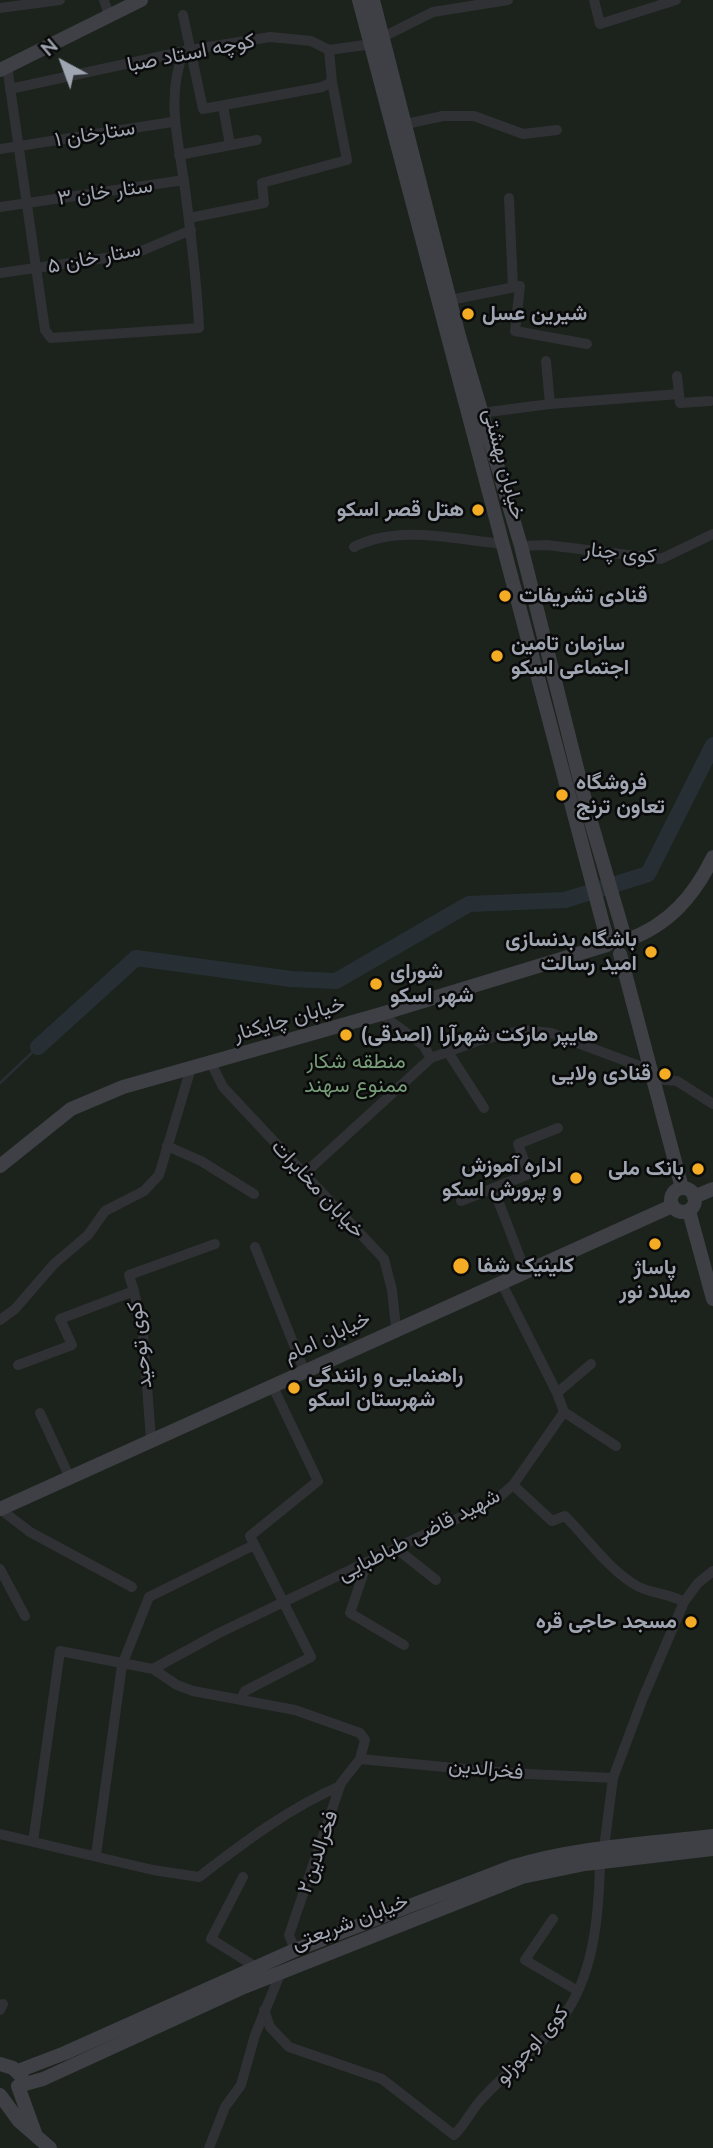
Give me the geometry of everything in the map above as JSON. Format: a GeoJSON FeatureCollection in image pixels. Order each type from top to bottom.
{"type":"FeatureCollection","features":[{"type":"Feature","properties":{"kind":"main road"},"geometry":{"type":"LineString","coordinates":[[4,68],[141,0]]}},
{"type":"Feature","properties":{"kind":"main road","name":"خیابان بهشتی"},"geometry":{"type":"LineString","coordinates":[[359,0],[377,41],[405,124],[450,300],[521,546],[605,870],[626,937]]}},
{"type":"Feature","properties":{"kind":"main road","name":"خیابان بهشتی"},"geometry":{"type":"LineString","coordinates":[[373,0],[377,41],[438,303],[504,544],[607,942]]}},
{"type":"Feature","properties":{"kind":"main road"},"geometry":{"type":"LineString","coordinates":[[626,937],[625,950],[620,954],[613,953],[607,942],[615,933],[626,937],[667,920],[684,904],[700,884],[713,857]]}},
{"type":"Feature","properties":{"kind":"main road","name":"خیابان چایکنار"},"geometry":{"type":"LineString","coordinates":[[0,1166],[71,1109],[123,1087],[381,1014],[607,942]]}},
{"type":"Feature","properties":{"kind":"main road"},"geometry":{"type":"LineString","coordinates":[[620,954],[681,1188]]}},
{"type":"Feature","properties":{"kind":"main road"},"geometry":{"type":"LineString","coordinates":[[681,1188],[690,1190],[713,1299]]}},
{"type":"Feature","properties":{"kind":"main road"},"geometry":{"type":"LineString","coordinates":[[681,1188],[672,1195],[672,1206],[681,1212],[713,1189]]}},
{"type":"Feature","properties":{"kind":"main road","name":"خیابان امام"},"geometry":{"type":"LineString","coordinates":[[0,1509],[396,1328],[526,1273],[672,1206]]}},
{"type":"Feature","properties":{"kind":"main road","name":"خیابان شریعتی"},"geometry":{"type":"LineString","coordinates":[[602,1855],[713,1836]]}},
{"type":"Feature","properties":{"kind":"main road","name":"خیابان شریعتی"},"geometry":{"type":"LineString","coordinates":[[0,2089],[18,2078],[281,1972],[524,1863],[602,1855],[713,1849]]}},
{"type":"Feature","properties":{"kind":"main road","name":"خیابان شریعتی"},"geometry":{"type":"LineString","coordinates":[[68,2060],[295,1950],[404,1916]]}},
{"type":"Feature","properties":{"kind":"main road"},"geometry":{"type":"LineString","coordinates":[[0,2064],[18,2078],[35,2133]]}},
{"type":"Feature","properties":{"kind":"main road"},"geometry":{"type":"LineString","coordinates":[[0,2095],[19,2121],[50,2148]]}},
{"type":"Feature","properties":{"kind":"street"},"geometry":{"type":"LineString","coordinates":[[0,8],[57,0]]}},
{"type":"Feature","properties":{"kind":"street"},"geometry":{"type":"LineString","coordinates":[[104,0],[108,15]]}},
{"type":"Feature","properties":{"kind":"street","name":"کوچه استاد صبا"},"geometry":{"type":"LineString","coordinates":[[10,89],[187,50],[270,37],[311,41],[329,50],[377,41],[433,12],[509,0]]}},
{"type":"Feature","properties":{"kind":"street"},"geometry":{"type":"LineString","coordinates":[[594,0],[600,24],[676,0]]}},
{"type":"Feature","properties":{"kind":"street"},"geometry":{"type":"LineString","coordinates":[[183,15],[187,50],[203,109],[322,87],[332,82]]}},
{"type":"Feature","properties":{"kind":"street"},"geometry":{"type":"LineString","coordinates":[[4,68],[10,89],[45,330],[51,338],[199,328],[191,230],[172,122],[179,62],[187,50]]}},
{"type":"Feature","properties":{"kind":"street"},"geometry":{"type":"LineString","coordinates":[[189,218],[264,203],[262,183],[347,160],[332,82],[329,50]]}},
{"type":"Feature","properties":{"kind":"street"},"geometry":{"type":"LineString","coordinates":[[223,106],[230,145]]}},
{"type":"Feature","properties":{"kind":"street"},"geometry":{"type":"LineString","coordinates":[[405,124],[443,116],[474,116],[523,134],[557,130]]}},
{"type":"Feature","properties":{"kind":"street","name":"ستارخان ۱"},"geometry":{"type":"LineString","coordinates":[[0,149],[172,122]]}},
{"type":"Feature","properties":{"kind":"street"},"geometry":{"type":"LineString","coordinates":[[179,155],[257,140]]}},
{"type":"Feature","properties":{"kind":"street","name":"ستار خان ۳"},"geometry":{"type":"LineString","coordinates":[[0,207],[184,180]]}},
{"type":"Feature","properties":{"kind":"street"},"geometry":{"type":"LineString","coordinates":[[509,198],[513,287]]}},
{"type":"Feature","properties":{"kind":"street","name":"ستار خان ۵"},"geometry":{"type":"LineString","coordinates":[[0,273],[134,254],[191,230]]}},
{"type":"Feature","properties":{"kind":"street"},"geometry":{"type":"LineString","coordinates":[[450,300],[520,286],[515,331],[587,344]]}},
{"type":"Feature","properties":{"kind":"street"},"geometry":{"type":"LineString","coordinates":[[546,361],[550,404]]}},
{"type":"Feature","properties":{"kind":"street"},"geometry":{"type":"LineString","coordinates":[[677,376],[680,403],[710,401]]}},
{"type":"Feature","properties":{"kind":"street"},"geometry":{"type":"LineString","coordinates":[[481,414],[550,404],[679,394]]}},
{"type":"Feature","properties":{"kind":"street"},"geometry":{"type":"LineString","coordinates":[[354,547],[387,538],[422,534],[441,539],[504,544]]}},
{"type":"Feature","properties":{"kind":"street","name":"کوی چنار"},"geometry":{"type":"LineString","coordinates":[[521,546],[547,544],[661,559],[713,534]]}},
{"type":"Feature","properties":{"kind":"street"},"geometry":{"type":"LineString","coordinates":[[381,1014],[423,1045],[431,1058]]}},
{"type":"Feature","properties":{"kind":"street"},"geometry":{"type":"LineString","coordinates":[[304,1174],[431,1058],[480,1040],[524,1030],[551,1033],[652,1075],[677,1081],[713,1104]]}},
{"type":"Feature","properties":{"kind":"street"},"geometry":{"type":"LineString","coordinates":[[448,1052],[484,1108]]}},
{"type":"Feature","properties":{"kind":"street","name":"خیابان مخابرات"},"geometry":{"type":"LineString","coordinates":[[211,1063],[223,1087],[384,1259],[392,1290],[396,1328]]}},
{"type":"Feature","properties":{"kind":"street"},"geometry":{"type":"LineString","coordinates":[[0,1320],[15,1309],[54,1264],[88,1235],[105,1211],[144,1191],[159,1175],[191,1068]]}},
{"type":"Feature","properties":{"kind":"street"},"geometry":{"type":"LineString","coordinates":[[461,1201],[495,1190],[529,1174],[518,1144],[558,1128]]}},
{"type":"Feature","properties":{"kind":"street"},"geometry":{"type":"LineString","coordinates":[[167,1146],[201,1161],[254,1194]]}},
{"type":"Feature","properties":{"kind":"street"},"geometry":{"type":"LineString","coordinates":[[495,1190],[526,1273]]}},
{"type":"Feature","properties":{"kind":"street"},"geometry":{"type":"LineString","coordinates":[[134,1291],[129,1275],[215,1244]]}},
{"type":"Feature","properties":{"kind":"street"},"geometry":{"type":"LineString","coordinates":[[255,1247],[304,1370]]}},
{"type":"Feature","properties":{"kind":"street"},"geometry":{"type":"LineString","coordinates":[[502,1283],[564,1412],[616,1446]]}},
{"type":"Feature","properties":{"kind":"street","name":"کوی توحید"},"geometry":{"type":"LineString","coordinates":[[18,1364],[72,1345],[60,1319],[134,1291],[142,1334],[151,1439]]}},
{"type":"Feature","properties":{"kind":"street"},"geometry":{"type":"LineString","coordinates":[[557,1393],[590,1364]]}},
{"type":"Feature","properties":{"kind":"street"},"geometry":{"type":"LineString","coordinates":[[96,1855],[122,1665],[149,1597],[252,1540],[318,1481],[272,1385]]}},
{"type":"Feature","properties":{"kind":"street","name":"شهید قاضی طباطبایی"},"geometry":{"type":"LineString","coordinates":[[153,1669],[283,1602],[496,1500],[513,1485],[564,1412]]}},
{"type":"Feature","properties":{"kind":"street"},"geometry":{"type":"LineString","coordinates":[[40,1413],[69,1476]]}},
{"type":"Feature","properties":{"kind":"street"},"geometry":{"type":"LineString","coordinates":[[513,1485],[552,1521],[565,1516],[615,1568],[638,1587],[665,1592],[684,1602]]}},
{"type":"Feature","properties":{"kind":"street"},"geometry":{"type":"LineString","coordinates":[[0,1509],[30,1532],[132,1587]]}},
{"type":"Feature","properties":{"kind":"street"},"geometry":{"type":"LineString","coordinates":[[242,1699],[244,1691],[311,1657],[252,1540]]}},
{"type":"Feature","properties":{"kind":"street"},"geometry":{"type":"LineString","coordinates":[[397,1549],[436,1580]]}},
{"type":"Feature","properties":{"kind":"street"},"geometry":{"type":"LineString","coordinates":[[367,1563],[350,1613],[404,1645]]}},
{"type":"Feature","properties":{"kind":"street"},"geometry":{"type":"LineString","coordinates":[[0,1569],[25,1616]]}},
{"type":"Feature","properties":{"kind":"street","name":"کوی اوجوزلو"},"geometry":{"type":"LineString","coordinates":[[264,2010],[270,2027],[289,2047],[382,2079],[454,2135],[479,2102],[529,2054],[568,2009],[578,1991],[591,1950],[613,1778],[684,1602],[698,1583],[713,1571]]}},
{"type":"Feature","properties":{"kind":"street"},"geometry":{"type":"LineString","coordinates":[[33,1842],[60,1651],[153,1669],[193,1691],[295,1710],[360,1733],[365,1740],[360,1759]]}},
{"type":"Feature","properties":{"kind":"street","name":"فخرالدین"},"geometry":{"type":"LineString","coordinates":[[360,1759],[508,1773],[613,1778]]}},
{"type":"Feature","properties":{"kind":"street","name":"فخرالدین۲"},"geometry":{"type":"LineString","coordinates":[[295,1950],[289,1935],[340,1786],[360,1759]]}},
{"type":"Feature","properties":{"kind":"street"},"geometry":{"type":"LineString","coordinates":[[0,1834],[199,1877],[230,1852],[314,1798],[340,1786]]}},
{"type":"Feature","properties":{"kind":"street"},"geometry":{"type":"LineString","coordinates":[[243,1877],[211,1939],[256,1967]]}},
{"type":"Feature","properties":{"kind":"street"},"geometry":{"type":"LineString","coordinates":[[553,1919],[525,1960],[578,1991]]}},
{"type":"Feature","properties":{"kind":"street"},"geometry":{"type":"LineString","coordinates":[[209,2148],[225,2107],[241,2085],[264,2010],[281,1972]]}},
{"type":"Feature","properties":{"kind":"green space","name":"منطقه شکار ممنوع سهند"},"geometry":{"type":"Polygon","coordinates":[[[0,0],[713,0],[713,2148],[0,2148],[0,0]]]}},
{"type":"Feature","properties":{"kind":"waterway"},"geometry":{"type":"LineString","coordinates":[[38,1047],[136,958],[291,979],[336,981],[469,904],[565,900],[648,874],[713,745]]}},
{"type":"Feature","properties":{"kind":"waterway"},"geometry":{"type":"LineString","coordinates":[[0,1083],[38,1047]]}},
{"type":"Feature","properties":{"kind":"place","name":"شیرین عسل"},"geometry":{"type":"Point","coordinates":[468,314]}},
{"type":"Feature","properties":{"kind":"place","name":"هتل قصر اسکو"},"geometry":{"type":"Point","coordinates":[478,510]}},
{"type":"Feature","properties":{"kind":"place","name":"قنادی تشریفات"},"geometry":{"type":"Point","coordinates":[505,596]}},
{"type":"Feature","properties":{"kind":"place","name":"سازمان تامین اجتماعی اسکو"},"geometry":{"type":"Point","coordinates":[497,656]}},
{"type":"Feature","properties":{"kind":"place","name":"فروشگاه تعاون ترنج"},"geometry":{"type":"Point","coordinates":[562,795]}},
{"type":"Feature","properties":{"kind":"place","name":"باشگاه بدنسازی امید رسالت"},"geometry":{"type":"Point","coordinates":[651,952]}},
{"type":"Feature","properties":{"kind":"place","name":"شورای شهر اسکو"},"geometry":{"type":"Point","coordinates":[376,984]}},
{"type":"Feature","properties":{"kind":"place","name":"هایپر مارکت شهرآرا (اصدقی)"},"geometry":{"type":"Point","coordinates":[346,1035]}},
{"type":"Feature","properties":{"kind":"place","name":"قنادی ولایی"},"geometry":{"type":"Point","coordinates":[665,1074]}},
{"type":"Feature","properties":{"kind":"place","name":"بانک ملی"},"geometry":{"type":"Point","coordinates":[698,1169]}},
{"type":"Feature","properties":{"kind":"place","name":"اداره آموزش و پرورش اسکو"},"geometry":{"type":"Point","coordinates":[576,1178]}},
{"type":"Feature","properties":{"kind":"place","name":"پاساژ میلاد نور"},"geometry":{"type":"Point","coordinates":[655,1244]}},
{"type":"Feature","properties":{"kind":"place","name":"کلینیک شفا"},"geometry":{"type":"Point","coordinates":[461,1266]}},
{"type":"Feature","properties":{"kind":"place","name":"راهنمایی و رانندگی شهرستان اسکو"},"geometry":{"type":"Point","coordinates":[294,1388]}},
{"type":"Feature","properties":{"kind":"place","name":"مسجد حاجی قره"},"geometry":{"type":"Point","coordinates":[691,1622]}}]}
